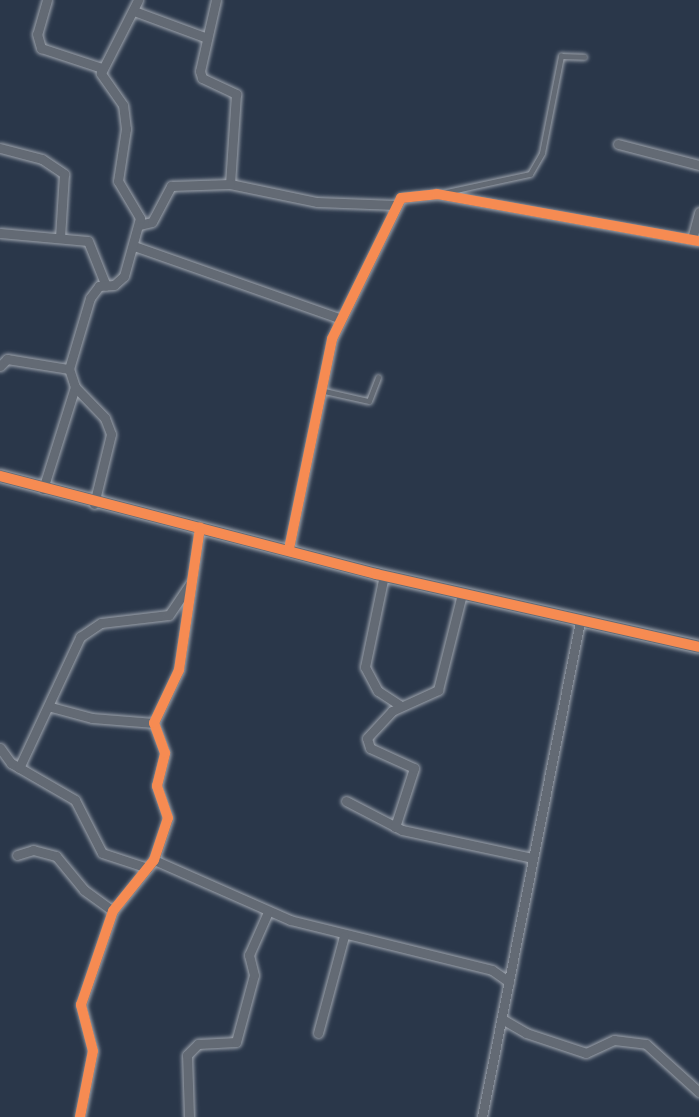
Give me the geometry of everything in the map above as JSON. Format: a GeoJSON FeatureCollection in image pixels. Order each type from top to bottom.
{"type":"FeatureCollection","features":[{"type":"Feature","properties":{"kind":"street"},"geometry":{"type":"LineString","coordinates":[[47,0],[37,34],[41,48],[102,68]]}},
{"type":"Feature","properties":{"kind":"street"},"geometry":{"type":"LineString","coordinates":[[94,504],[111,434],[105,418],[75,387],[69,369],[90,298],[124,276],[139,225],[140,211],[125,198],[118,181],[126,117],[118,96],[102,78],[102,68],[138,0]]}},
{"type":"Feature","properties":{"kind":"street"},"geometry":{"type":"LineString","coordinates":[[216,0],[201,75],[232,89],[238,101],[230,184]]}},
{"type":"Feature","properties":{"kind":"street"},"geometry":{"type":"LineString","coordinates":[[134,10],[207,38]]}},
{"type":"Feature","properties":{"kind":"street"},"geometry":{"type":"LineString","coordinates":[[618,144],[699,165]]}},
{"type":"Feature","properties":{"kind":"street"},"geometry":{"type":"LineString","coordinates":[[0,148],[42,159],[64,174],[60,237]]}},
{"type":"Feature","properties":{"kind":"street"},"geometry":{"type":"LineString","coordinates":[[139,225],[152,222],[171,186],[230,184],[317,202],[396,205]]}},
{"type":"Feature","properties":{"kind":"street"},"geometry":{"type":"LineString","coordinates":[[289,549],[320,390],[339,318],[376,257],[396,205],[410,194],[437,194],[695,240],[699,212]]}},
{"type":"Feature","properties":{"kind":"street"},"geometry":{"type":"LineString","coordinates":[[0,233],[79,237],[94,247],[106,286]]}},
{"type":"Feature","properties":{"kind":"street"},"geometry":{"type":"LineString","coordinates":[[134,246],[339,318]]}},
{"type":"Feature","properties":{"kind":"street"},"geometry":{"type":"LineString","coordinates":[[0,366],[7,359],[69,369]]}},
{"type":"Feature","properties":{"kind":"street"},"geometry":{"type":"LineString","coordinates":[[43,489],[75,387]]}},
{"type":"Feature","properties":{"kind":"street"},"geometry":{"type":"LineString","coordinates":[[0,475],[94,504],[289,549],[384,576],[699,647]]}},
{"type":"Feature","properties":{"kind":"street"},"geometry":{"type":"LineString","coordinates":[[80,1117],[93,1051],[81,1005],[113,911],[151,864],[169,809],[157,786],[164,753],[155,723],[179,670],[200,528]]}},
{"type":"Feature","properties":{"kind":"street"},"geometry":{"type":"LineString","coordinates":[[384,576],[365,667],[378,691],[401,706]]}},
{"type":"Feature","properties":{"kind":"street"},"geometry":{"type":"LineString","coordinates":[[19,768],[51,707],[70,655],[89,628],[169,615],[193,580]]}},
{"type":"Feature","properties":{"kind":"street"},"geometry":{"type":"LineString","coordinates":[[395,827],[414,768],[370,748],[367,738],[401,706],[430,698],[438,690],[462,594]]}},
{"type":"Feature","properties":{"kind":"street"},"geometry":{"type":"LineString","coordinates":[[482,1117],[580,621]]}},
{"type":"Feature","properties":{"kind":"street"},"geometry":{"type":"LineString","coordinates":[[51,707],[92,718],[155,723]]}},
{"type":"Feature","properties":{"kind":"street"},"geometry":{"type":"LineString","coordinates":[[0,748],[19,768],[75,800],[102,853],[151,864],[268,912],[344,936],[492,970],[509,982]]}},
{"type":"Feature","properties":{"kind":"street"},"geometry":{"type":"LineString","coordinates":[[346,801],[395,827],[533,858]]}},
{"type":"Feature","properties":{"kind":"street"},"geometry":{"type":"LineString","coordinates":[[17,855],[33,850],[56,856],[84,890],[113,911]]}},
{"type":"Feature","properties":{"kind":"street"},"geometry":{"type":"LineString","coordinates":[[189,1117],[187,1055],[198,1044],[236,1042],[254,975],[249,955],[268,912]]}},
{"type":"Feature","properties":{"kind":"street"},"geometry":{"type":"LineString","coordinates":[[318,1033],[344,936]]}},
{"type":"Feature","properties":{"kind":"street"},"geometry":{"type":"LineString","coordinates":[[502,1019],[526,1033],[586,1053],[614,1041],[646,1044],[699,1092]]}},
{"type":"Feature","properties":{"kind":"lane"},"geometry":{"type":"LineString","coordinates":[[437,194],[530,174],[542,153],[561,55],[584,57]]}},
{"type":"Feature","properties":{"kind":"lane"},"geometry":{"type":"LineString","coordinates":[[320,390],[369,401],[378,378]]}},
{"type":"Feature","properties":{"kind":"cycle path"},"geometry":{"type":"LineString","coordinates":[[289,549],[332,339],[401,198],[437,194],[699,241]]}},
{"type":"Feature","properties":{"kind":"cycle path"},"geometry":{"type":"LineString","coordinates":[[0,476],[376,574],[699,647]]}},
{"type":"Feature","properties":{"kind":"cycle path"},"geometry":{"type":"LineString","coordinates":[[80,1117],[93,1051],[81,1005],[113,911],[154,860],[168,818],[157,786],[165,753],[154,723],[179,670],[200,528]]}}]}
